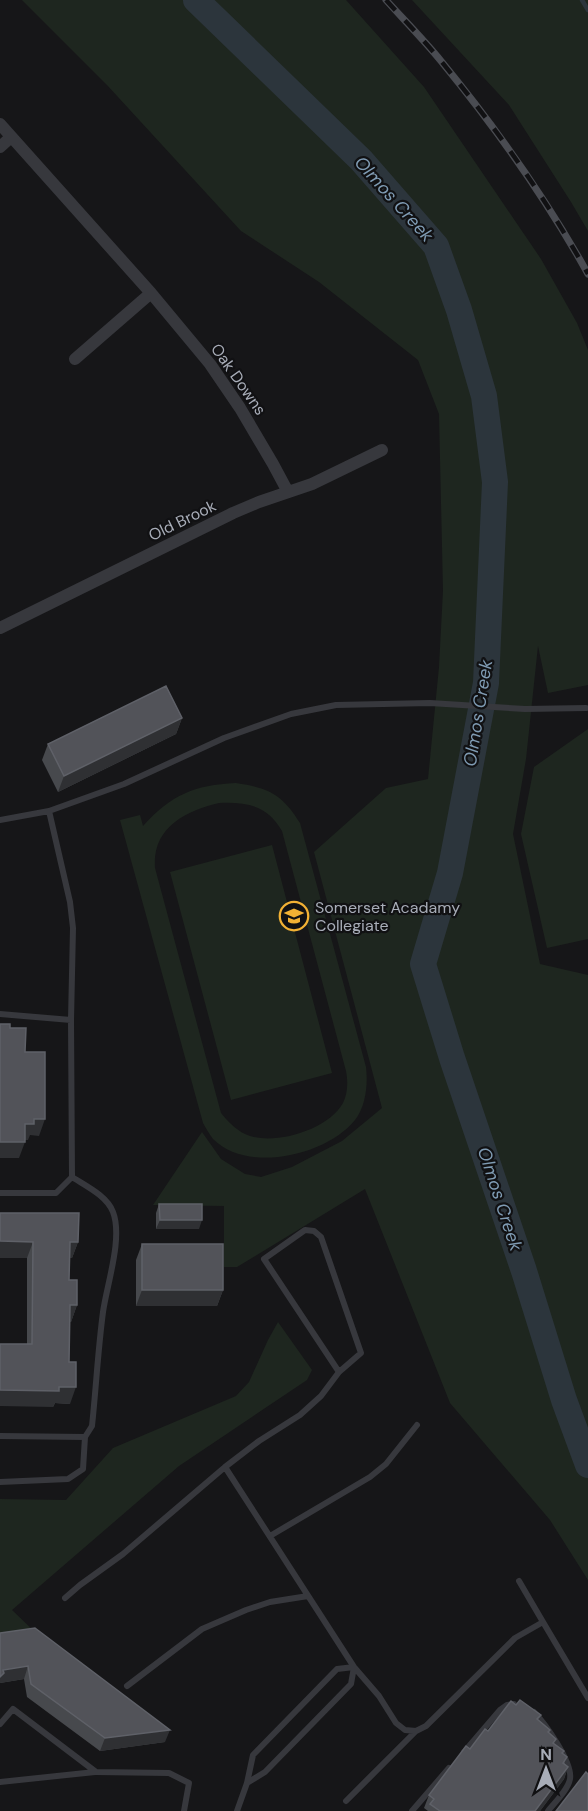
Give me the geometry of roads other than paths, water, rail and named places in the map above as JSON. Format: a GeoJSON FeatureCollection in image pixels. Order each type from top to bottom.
{"type":"FeatureCollection","features":[{"type":"Feature","properties":{"kind":"street","name":"Oak Downs"},"geometry":{"type":"LineString","coordinates":[[0,124],[151,293],[210,364],[240,408],[288,492]]}},
{"type":"Feature","properties":{"kind":"street"},"geometry":{"type":"LineString","coordinates":[[0,147],[11,137]]}},
{"type":"Feature","properties":{"kind":"street"},"geometry":{"type":"LineString","coordinates":[[75,359],[151,293]]}},
{"type":"Feature","properties":{"kind":"street","name":"Old Brook"},"geometry":{"type":"LineString","coordinates":[[0,628],[233,513],[312,484],[382,450]]}},
{"type":"Feature","properties":{"kind":"lane"},"geometry":{"type":"LineString","coordinates":[[0,820],[49,811],[124,784],[224,738],[291,714],[336,705],[430,703],[525,709],[586,708]]}},
{"type":"Feature","properties":{"kind":"lane"},"geometry":{"type":"LineString","coordinates":[[0,1193],[56,1192],[72,1177],[73,928],[70,902],[49,811]]}},
{"type":"Feature","properties":{"kind":"lane"},"geometry":{"type":"LineString","coordinates":[[0,1014],[71,1020]]}},
{"type":"Feature","properties":{"kind":"lane"},"geometry":{"type":"LineString","coordinates":[[0,1482],[68,1479],[83,1469],[85,1437],[92,1426],[104,1312],[117,1223],[104,1198],[72,1177]]}},
{"type":"Feature","properties":{"kind":"lane"},"geometry":{"type":"LineString","coordinates":[[65,1598],[80,1584],[123,1554],[225,1467],[259,1441],[300,1415],[321,1396],[339,1372],[361,1353],[321,1237],[314,1231],[305,1230],[264,1259],[339,1372]]}},
{"type":"Feature","properties":{"kind":"lane"},"geometry":{"type":"LineString","coordinates":[[270,1536],[370,1477],[386,1464],[417,1425]]}},
{"type":"Feature","properties":{"kind":"lane"},"geometry":{"type":"LineString","coordinates":[[0,1436],[85,1437]]}},
{"type":"Feature","properties":{"kind":"lane"},"geometry":{"type":"LineString","coordinates":[[225,1467],[354,1667],[379,1696],[396,1723],[405,1730],[416,1731]]}},
{"type":"Feature","properties":{"kind":"lane"},"geometry":{"type":"LineString","coordinates":[[519,1581],[588,1698]]}},
{"type":"Feature","properties":{"kind":"lane"},"geometry":{"type":"LineString","coordinates":[[127,1686],[202,1629],[270,1602],[308,1596]]}},
{"type":"Feature","properties":{"kind":"lane"},"geometry":{"type":"LineString","coordinates":[[346,1801],[515,1638],[543,1622]]}},
{"type":"Feature","properties":{"kind":"lane"},"geometry":{"type":"LineString","coordinates":[[237,1811],[247,1783],[253,1755],[338,1669],[354,1667]]}},
{"type":"Feature","properties":{"kind":"lane"},"geometry":{"type":"LineString","coordinates":[[247,1783],[266,1772],[351,1684],[354,1667]]}},
{"type":"Feature","properties":{"kind":"lane"},"geometry":{"type":"LineString","coordinates":[[412,1811],[500,1710],[507,1705],[522,1705],[539,1717],[570,1770],[570,1783],[548,1811]]}},
{"type":"Feature","properties":{"kind":"lane"},"geometry":{"type":"LineString","coordinates":[[0,1724],[13,1709],[96,1772]]}},
{"type":"Feature","properties":{"kind":"lane"},"geometry":{"type":"LineString","coordinates":[[0,1782],[96,1772],[169,1773],[189,1783],[184,1811]]}},
{"type":"Feature","properties":{"kind":"waterway","name":"Olmos Creek"},"geometry":{"type":"LineString","coordinates":[[196,0],[361,160],[436,246],[459,310],[484,396],[495,482],[486,683],[450,873],[423,964],[564,1400],[588,1465]]}},
{"type":"Feature","properties":{"kind":"waterway"},"geometry":{"type":"LineString","coordinates":[[582,0],[588,10]]}},
{"type":"Feature","properties":{"kind":"railway"},"geometry":{"type":"LineString","coordinates":[[386,0],[434,53],[501,138],[538,191],[588,274]]}},
{"type":"Feature","properties":{"kind":"place","name":"Somerset Acadamy Collegiate"},"geometry":{"type":"Point","coordinates":[294,916]}}]}
